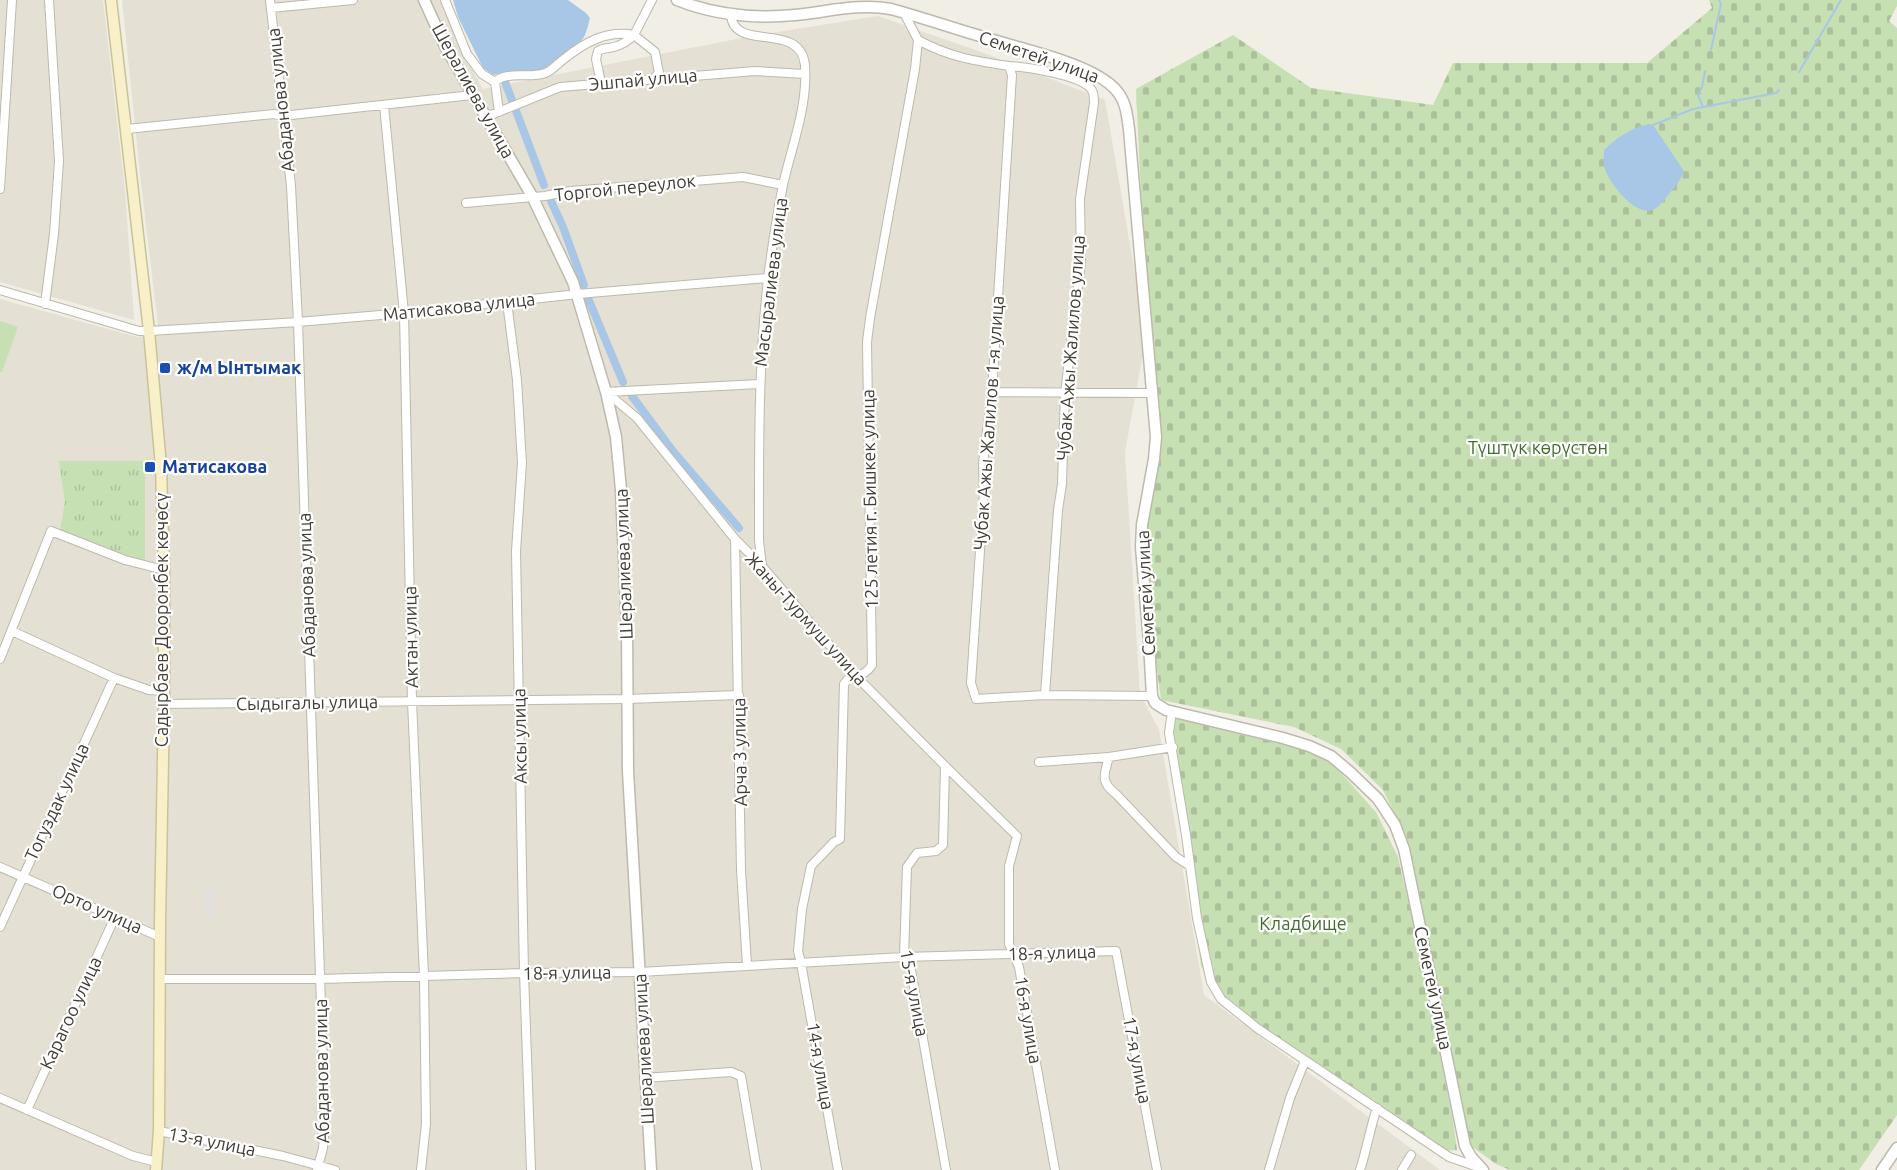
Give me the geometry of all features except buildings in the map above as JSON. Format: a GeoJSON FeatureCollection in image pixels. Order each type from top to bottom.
{"type":"FeatureCollection","features":[{"type":"Feature","properties":{"kind":"main road","name":"Садырбаев Дооронбек көчөсү"},"geometry":{"type":"LineString","coordinates":[[111,0],[149,331],[160,466],[164,570],[164,704],[157,1166]]}},
{"type":"Feature","properties":{"kind":"street"},"geometry":{"type":"LineString","coordinates":[[0,189],[12,0]]}},
{"type":"Feature","properties":{"kind":"street"},"geometry":{"type":"LineString","coordinates":[[45,304],[54,234],[59,162],[49,0]]}},
{"type":"Feature","properties":{"kind":"street"},"geometry":{"type":"LineString","coordinates":[[271,4],[353,0]]}},
{"type":"Feature","properties":{"kind":"street","name":"Шералиева улица"},"geometry":{"type":"LineString","coordinates":[[424,0],[446,48],[532,196],[561,254],[578,294],[606,392],[616,437],[621,490],[627,628],[628,771],[651,1170]]}},
{"type":"Feature","properties":{"kind":"street"},"geometry":{"type":"LineString","coordinates":[[445,0],[467,54],[482,74],[495,82]]}},
{"type":"Feature","properties":{"kind":"street"},"geometry":{"type":"LineString","coordinates":[[601,83],[596,59],[598,51],[603,48],[616,47],[627,41],[633,35],[652,0]]}},
{"type":"Feature","properties":{"kind":"street","name":"Семетей улица"},"geometry":{"type":"LineString","coordinates":[[678,0],[699,9],[731,15],[761,17],[865,6],[891,9],[1089,71],[1108,82],[1121,96],[1129,129],[1156,448],[1140,547],[1152,696],[1155,703],[1166,710],[1283,738],[1321,751],[1350,772],[1388,812],[1400,835],[1404,849],[1465,1146],[1481,1168]]}},
{"type":"Feature","properties":{"kind":"street","name":"Абаданова улица"},"geometry":{"type":"LineString","coordinates":[[271,4],[291,186],[298,322],[326,1124],[318,1168]]}},
{"type":"Feature","properties":{"kind":"street"},"geometry":{"type":"LineString","coordinates":[[904,13],[918,40],[933,48],[963,59],[1009,66]]}},
{"type":"Feature","properties":{"kind":"street","name":"Масыралиева улица"},"geometry":{"type":"LineString","coordinates":[[731,15],[732,23],[742,33],[772,37],[797,48],[802,54],[805,74],[804,100],[783,185],[768,278],[759,384],[759,541],[762,566]]}},
{"type":"Feature","properties":{"kind":"street"},"geometry":{"type":"LineString","coordinates":[[495,82],[504,76],[530,76],[547,73],[572,52],[601,36],[621,33],[633,35],[655,52],[659,73],[654,78]]}},
{"type":"Feature","properties":{"kind":"street","name":"125 летия г. Бишкек улица"},"geometry":{"type":"LineString","coordinates":[[801,963],[798,951],[802,909],[811,866],[834,842],[840,839],[844,684],[848,678],[864,674],[869,670],[872,658],[867,342],[915,69],[918,40]]}},
{"type":"Feature","properties":{"kind":"street","name":"Чубак Ажы Жалилов 1-я улица"},"geometry":{"type":"LineString","coordinates":[[1009,66],[1012,88],[992,392],[983,463],[984,492],[971,683],[976,699],[1045,694],[1152,696]]}},
{"type":"Feature","properties":{"kind":"street","name":"Чубак Ажы Жалилов улица"},"geometry":{"type":"LineString","coordinates":[[1009,66],[1066,76],[1086,85],[1093,92],[1094,103],[1080,199],[1081,262],[1065,393],[1062,484],[1058,510],[1045,694]]}},
{"type":"Feature","properties":{"kind":"street","name":"Эшпай улица"},"geometry":{"type":"LineString","coordinates":[[486,117],[560,87],[755,71],[805,74]]}},
{"type":"Feature","properties":{"kind":"street"},"geometry":{"type":"LineString","coordinates":[[495,82],[499,112]]}},
{"type":"Feature","properties":{"kind":"street"},"geometry":{"type":"LineString","coordinates":[[127,129],[274,114],[282,116],[472,95]]}},
{"type":"Feature","properties":{"kind":"street","name":"Актан улица"},"geometry":{"type":"LineString","coordinates":[[384,105],[404,313],[412,701],[424,976],[426,1124],[421,1170]]}},
{"type":"Feature","properties":{"kind":"street","name":"Торгой переулок"},"geometry":{"type":"LineString","coordinates":[[466,203],[545,196],[571,191],[743,177],[783,185]]}},
{"type":"Feature","properties":{"kind":"street","name":"Матисакова улица"},"geometry":{"type":"LineString","coordinates":[[0,290],[139,331],[149,331],[404,313],[578,294],[768,278]]}},
{"type":"Feature","properties":{"kind":"street","name":"Аксы улица"},"geometry":{"type":"LineString","coordinates":[[507,302],[517,380],[522,464],[516,551],[524,973],[531,1170]]}},
{"type":"Feature","properties":{"kind":"street"},"geometry":{"type":"LineString","coordinates":[[606,392],[759,384]]}},
{"type":"Feature","properties":{"kind":"street","name":"Жаны-Турмуш улица"},"geometry":{"type":"LineString","coordinates":[[606,392],[637,418],[735,539],[762,566],[856,676],[1017,836]]}},
{"type":"Feature","properties":{"kind":"street"},"geometry":{"type":"LineString","coordinates":[[992,392],[1153,393]]}},
{"type":"Feature","properties":{"kind":"street"},"geometry":{"type":"LineString","coordinates":[[0,659],[51,531],[125,560],[164,570]]}},
{"type":"Feature","properties":{"kind":"street","name":"Арча 3 улица"},"geometry":{"type":"LineString","coordinates":[[735,539],[741,870],[747,965]]}},
{"type":"Feature","properties":{"kind":"street"},"geometry":{"type":"LineString","coordinates":[[12,631],[114,678],[149,690],[164,691]]}},
{"type":"Feature","properties":{"kind":"street","name":"Тогуздак улица"},"geometry":{"type":"LineString","coordinates":[[0,927],[114,678]]}},
{"type":"Feature","properties":{"kind":"street","name":"Сыдыгалы улица"},"geometry":{"type":"LineString","coordinates":[[164,704],[627,699],[739,695]]}},
{"type":"Feature","properties":{"kind":"street"},"geometry":{"type":"LineString","coordinates":[[1171,718],[1169,733],[1173,747],[1197,918],[1211,982],[1221,999],[1257,1028],[1449,1157],[1481,1168]]}},
{"type":"Feature","properties":{"kind":"street"},"geometry":{"type":"LineString","coordinates":[[1039,762],[1108,757],[1173,747]]}},
{"type":"Feature","properties":{"kind":"street"},"geometry":{"type":"LineString","coordinates":[[1108,757],[1104,774],[1107,787],[1176,857],[1190,866]]}},
{"type":"Feature","properties":{"kind":"street","name":"15-я улица"},"geometry":{"type":"LineString","coordinates":[[945,766],[943,845],[936,851],[917,853],[907,867],[904,957],[910,970],[946,1170]]}},
{"type":"Feature","properties":{"kind":"street","name":"16-я улица"},"geometry":{"type":"LineString","coordinates":[[1017,836],[1010,859],[1009,944],[1019,967],[1054,1170]]}},
{"type":"Feature","properties":{"kind":"street","name":"Орто улица"},"geometry":{"type":"LineString","coordinates":[[0,867],[160,937]]}},
{"type":"Feature","properties":{"kind":"street","name":"Карагоо улица"},"geometry":{"type":"LineString","coordinates":[[27,1110],[115,917]]}},
{"type":"Feature","properties":{"kind":"street","name":"18-я улица"},"geometry":{"type":"LineString","coordinates":[[161,979],[320,979],[640,972],[904,957],[1116,951]]}},
{"type":"Feature","properties":{"kind":"street","name":"17-я улица"},"geometry":{"type":"LineString","coordinates":[[1116,951],[1157,1170]]}},
{"type":"Feature","properties":{"kind":"street","name":"14-я улица"},"geometry":{"type":"LineString","coordinates":[[801,963],[838,1170]]}},
{"type":"Feature","properties":{"kind":"street"},"geometry":{"type":"LineString","coordinates":[[1269,1170],[1290,1098],[1305,1061]]}},
{"type":"Feature","properties":{"kind":"street"},"geometry":{"type":"LineString","coordinates":[[644,1078],[731,1072],[741,1076],[757,1170]]}},
{"type":"Feature","properties":{"kind":"street"},"geometry":{"type":"LineString","coordinates":[[0,1098],[157,1166]]}},
{"type":"Feature","properties":{"kind":"street"},"geometry":{"type":"LineString","coordinates":[[1360,1170],[1368,1148],[1370,1129],[1377,1108]]}},
{"type":"Feature","properties":{"kind":"street","name":"13-я улица"},"geometry":{"type":"LineString","coordinates":[[159,1131],[283,1156],[318,1168],[335,1170]]}},
{"type":"Feature","properties":{"kind":"street"},"geometry":{"type":"LineString","coordinates":[[1882,1170],[1893,1162],[1897,1148]]}},
{"type":"Feature","properties":{"kind":"street"},"geometry":{"type":"LineString","coordinates":[[1402,1170],[1411,1155]]}},
{"type":"Feature","properties":{"kind":"shaded area"},"geometry":{"type":"Polygon","coordinates":[[[0,0],[103,0],[125,190],[134,320],[0,282],[0,0]]]}},
{"type":"Feature","properties":{"kind":"shaded area"},"geometry":{"type":"Polygon","coordinates":[[[122,0],[441,0],[457,42],[483,89],[752,36],[878,16],[984,53],[1105,100],[1146,337],[1125,452],[1140,694],[1159,730],[1204,995],[1440,1170],[0,1170],[0,299],[137,337],[159,334],[122,0]]]}},
{"type":"Feature","properties":{"kind":"shaded area"},"geometry":{"type":"Polygon","coordinates":[[[204,888],[215,888],[216,916],[205,916],[204,888]]]}},
{"type":"Feature","properties":{"kind":"green space","name":"Түштүк көрүстөн"},"geometry":{"type":"Polygon","coordinates":[[[1709,0],[1897,0],[1897,6],[1889,21],[1897,28],[1897,1115],[1859,1170],[1510,1170],[1496,1164],[1471,1146],[1460,1102],[1408,842],[1383,790],[1341,749],[1294,727],[1161,700],[1138,524],[1157,426],[1144,262],[1136,89],[1233,35],[1311,88],[1433,105],[1453,63],[1647,63],[1712,8],[1709,0]]]}},
{"type":"Feature","properties":{"kind":"green space"},"geometry":{"type":"Polygon","coordinates":[[[0,321],[18,327],[2,372],[0,372],[0,321]]]}},
{"type":"Feature","properties":{"kind":"green space"},"geometry":{"type":"Polygon","coordinates":[[[59,461],[145,461],[145,562],[60,530],[65,502],[59,461]]]}},
{"type":"Feature","properties":{"kind":"green space","name":"Кладбище"},"geometry":{"type":"Polygon","coordinates":[[[1171,718],[1295,744],[1333,764],[1376,812],[1398,857],[1413,922],[1457,1150],[1446,1151],[1224,1003],[1201,966],[1169,738],[1171,718]]]}},
{"type":"Feature","properties":{"kind":"water"},"geometry":{"type":"Polygon","coordinates":[[[453,0],[568,0],[590,18],[585,35],[580,42],[569,54],[549,68],[530,74],[493,75],[483,68],[458,17],[453,0]]]}},
{"type":"Feature","properties":{"kind":"water"},"geometry":{"type":"Polygon","coordinates":[[[1649,124],[1653,125],[1684,171],[1678,183],[1661,204],[1655,209],[1645,211],[1631,203],[1617,190],[1604,167],[1604,150],[1625,134],[1649,124]]]}},
{"type":"Feature","properties":{"kind":"waterway"},"geometry":{"type":"LineString","coordinates":[[1711,50],[1721,4],[1719,0]]}},
{"type":"Feature","properties":{"kind":"waterway"},"geometry":{"type":"LineString","coordinates":[[1799,72],[1841,0]]}},
{"type":"Feature","properties":{"kind":"waterway"},"geometry":{"type":"LineString","coordinates":[[1703,107],[1698,95],[1705,71]]}},
{"type":"Feature","properties":{"kind":"waterway"},"geometry":{"type":"LineString","coordinates":[[504,79],[544,185]]}},
{"type":"Feature","properties":{"kind":"waterway"},"geometry":{"type":"LineString","coordinates":[[1653,125],[1693,109],[1776,93],[1779,90]]}},
{"type":"Feature","properties":{"kind":"waterway"},"geometry":{"type":"LineString","coordinates":[[551,201],[584,285]]}},
{"type":"Feature","properties":{"kind":"waterway"},"geometry":{"type":"LineString","coordinates":[[588,298],[623,382]]}},
{"type":"Feature","properties":{"kind":"waterway"},"geometry":{"type":"LineString","coordinates":[[632,396],[672,450],[739,528]]}},
{"type":"Feature","properties":{"kind":"place","name":"ж/м Ынтымак"},"geometry":{"type":"Point","coordinates":[165,368]}},
{"type":"Feature","properties":{"kind":"place","name":"Матисакова"},"geometry":{"type":"Point","coordinates":[150,467]}}]}
